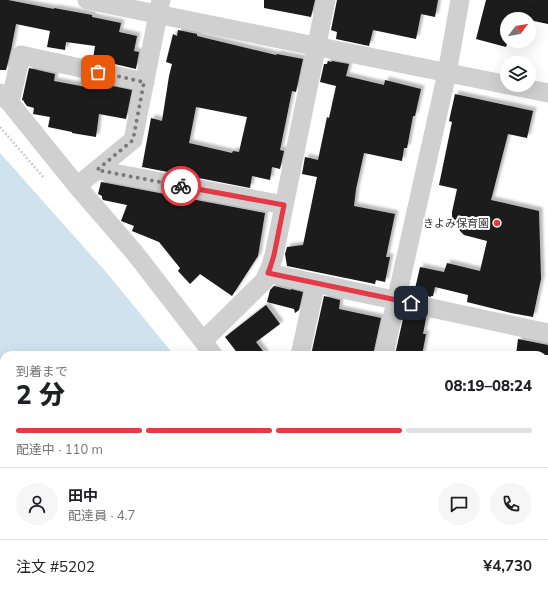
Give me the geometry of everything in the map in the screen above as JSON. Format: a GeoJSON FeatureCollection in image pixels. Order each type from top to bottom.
{"type":"FeatureCollection","features":[{"type":"Feature","properties":{"kind":"street"},"geometry":{"type":"LineString","coordinates":[[87,0],[159,7],[317,46],[548,93]]}},
{"type":"Feature","properties":{"kind":"street"},"geometry":{"type":"LineString","coordinates":[[144,82],[21,56],[5,98],[77,186],[134,252],[208,348],[264,281],[270,268],[274,255],[326,0]]}},
{"type":"Feature","properties":{"kind":"street"},"geometry":{"type":"LineString","coordinates":[[385,351],[447,73],[460,0]]}},
{"type":"Feature","properties":{"kind":"street"},"geometry":{"type":"LineString","coordinates":[[77,186],[133,140],[159,7]]}},
{"type":"Feature","properties":{"kind":"street"},"geometry":{"type":"LineString","coordinates":[[97,170],[284,205]]}},
{"type":"Feature","properties":{"kind":"street"},"geometry":{"type":"LineString","coordinates":[[268,273],[548,333]]}},
{"type":"Feature","properties":{"kind":"street"},"geometry":{"type":"LineString","coordinates":[[301,351],[316,283]]}},
{"type":"Feature","properties":{"kind":"water"},"geometry":{"type":"Polygon","coordinates":[[[0,153],[106,272],[171,351],[0,351],[0,153]]]}},
{"type":"Feature","properties":{"kind":"building"},"geometry":{"type":"Polygon","coordinates":[[[0,0],[8,0],[92,15],[92,17],[121,23],[119,32],[137,36],[134,51],[139,52],[136,69],[93,59],[95,46],[66,42],[65,50],[47,47],[50,31],[16,24],[6,70],[0,70],[0,0]]]}},
{"type":"Feature","properties":{"kind":"building"},"geometry":{"type":"Polygon","coordinates":[[[264,0],[315,0],[311,17],[264,8],[264,0]]]}},
{"type":"Feature","properties":{"kind":"building"},"geometry":{"type":"Polygon","coordinates":[[[337,0],[438,0],[435,17],[421,14],[416,39],[373,30],[369,46],[336,39],[337,32],[331,30],[337,0]]]}},
{"type":"Feature","properties":{"kind":"building"},"geometry":{"type":"Polygon","coordinates":[[[486,0],[548,0],[548,24],[536,21],[536,12],[500,12],[500,45],[476,39],[486,0]]]}},
{"type":"Feature","properties":{"kind":"building"},"geometry":{"type":"Polygon","coordinates":[[[178,30],[276,55],[303,59],[296,92],[292,91],[280,150],[284,151],[280,169],[272,167],[270,180],[252,176],[250,188],[142,167],[151,118],[162,121],[172,64],[166,62],[173,34],[177,36],[178,30]],[[196,107],[189,143],[232,153],[233,151],[239,152],[247,117],[196,107]]]}},
{"type":"Feature","properties":{"kind":"building"},"geometry":{"type":"Polygon","coordinates":[[[328,61],[349,64],[346,76],[384,85],[385,80],[421,89],[415,116],[413,116],[407,148],[404,148],[402,161],[364,153],[356,189],[354,206],[395,214],[386,257],[390,257],[385,282],[376,280],[375,284],[287,266],[285,254],[287,247],[303,245],[317,177],[302,174],[305,157],[318,160],[327,117],[329,118],[336,86],[320,82],[324,64],[327,64],[328,61]]]}},
{"type":"Feature","properties":{"kind":"building"},"geometry":{"type":"Polygon","coordinates":[[[29,68],[55,74],[54,81],[86,87],[88,81],[132,90],[126,119],[99,114],[96,137],[48,127],[50,117],[33,114],[34,108],[27,106],[22,100],[29,68]]]}},
{"type":"Feature","properties":{"kind":"building"},"geometry":{"type":"Polygon","coordinates":[[[455,94],[533,111],[527,138],[508,134],[491,200],[539,211],[541,279],[533,317],[467,302],[468,295],[435,287],[433,296],[431,297],[414,293],[420,267],[444,272],[447,263],[480,271],[487,241],[464,235],[460,231],[452,219],[457,189],[439,185],[452,122],[449,121],[455,94]]]}},
{"type":"Feature","properties":{"kind":"building"},"geometry":{"type":"Polygon","coordinates":[[[101,182],[265,213],[258,256],[232,296],[200,274],[190,284],[178,271],[180,268],[159,242],[132,231],[134,226],[121,221],[127,205],[103,200],[102,196],[98,194],[101,182]]]}},
{"type":"Feature","properties":{"kind":"building"},"geometry":{"type":"Polygon","coordinates":[[[274,286],[303,292],[299,310],[295,313],[294,309],[267,302],[270,290],[274,286]]]}},
{"type":"Feature","properties":{"kind":"building"},"geometry":{"type":"Polygon","coordinates":[[[324,296],[340,300],[339,309],[381,318],[374,351],[312,351],[324,296]]]}},
{"type":"Feature","properties":{"kind":"building"},"geometry":{"type":"Polygon","coordinates":[[[266,305],[280,324],[256,342],[263,351],[236,351],[225,337],[266,305]]]}},
{"type":"Feature","properties":{"kind":"building"},"geometry":{"type":"Polygon","coordinates":[[[404,314],[426,318],[423,334],[426,334],[423,351],[396,351],[404,314]]]}},
{"type":"Feature","properties":{"kind":"building"},"geometry":{"type":"Polygon","coordinates":[[[518,339],[548,345],[548,351],[516,351],[518,339]]]}},
{"type":"Feature","properties":{"kind":"way so far"},"geometry":{"type":"LineString","coordinates":[[98,72],[144,82],[133,140],[97,170],[181,186]]}},
{"type":"Feature","properties":{"kind":"place","name":"きよみ保育園"},"geometry":{"type":"Point","coordinates":[497,223]}},
{"type":"Feature","properties":{"kind":"route"},"geometry":{"type":"LineString","coordinates":[[181,186],[284,205],[274,255],[268,273],[411,303]]}}]}
